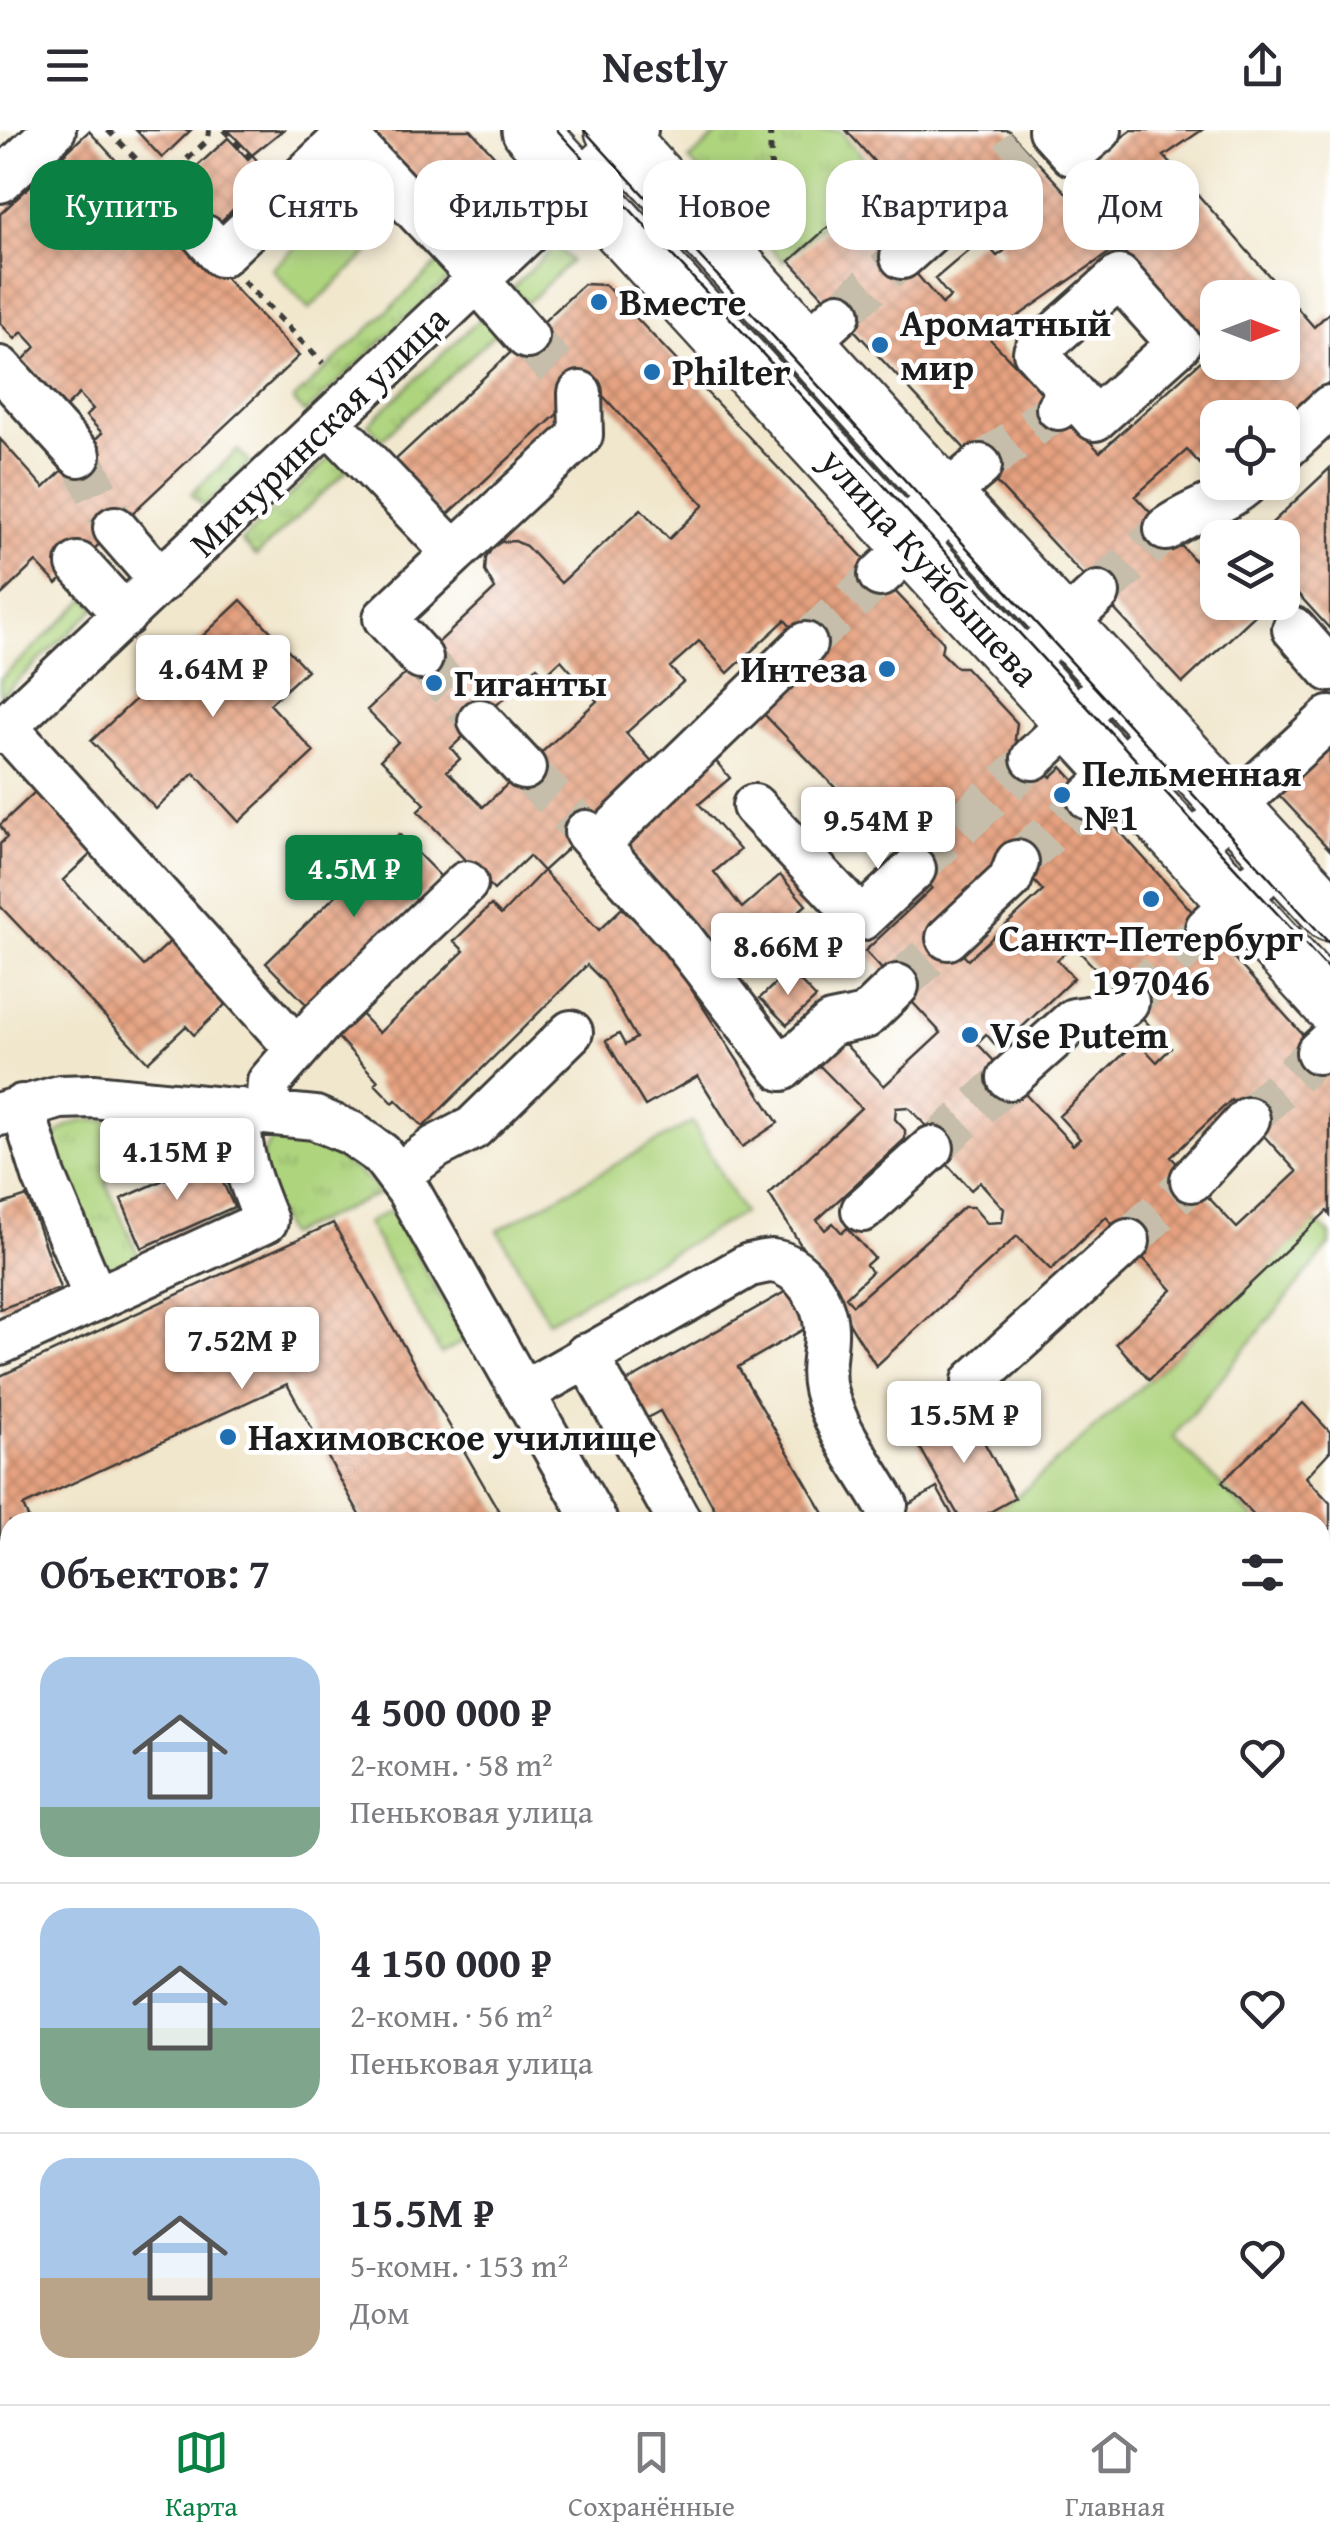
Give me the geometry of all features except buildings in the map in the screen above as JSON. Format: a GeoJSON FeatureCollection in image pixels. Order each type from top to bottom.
{"type":"FeatureCollection","features":[{"type":"Feature","properties":{"kind":"main road","name":"улица Куйбышева"},"geometry":{"type":"LineString","coordinates":[[530,130],[557,160]]}},
{"type":"Feature","properties":{"kind":"main road","name":"улица Куйбышева"},"geometry":{"type":"LineString","coordinates":[[624,134],[823,329],[959,489],[1081,609],[1116,680],[1330,913]]}},
{"type":"Feature","properties":{"kind":"main road","name":"улица Куйбышева"},"geometry":{"type":"LineString","coordinates":[[623,236],[897,552],[1020,666],[1052,740],[1103,785],[1188,849],[1221,915],[1326,1032]]}},
{"type":"Feature","properties":{"kind":"street"},"geometry":{"type":"LineString","coordinates":[[0,181],[54,130]]}},
{"type":"Feature","properties":{"kind":"street"},"geometry":{"type":"LineString","coordinates":[[1039,136],[1072,154],[1100,130]]}},
{"type":"Feature","properties":{"kind":"street","name":"Мичуринская улица"},"geometry":{"type":"LineString","coordinates":[[600,160],[624,134]]}},
{"type":"Feature","properties":{"kind":"street"},"geometry":{"type":"LineString","coordinates":[[213,246],[346,136],[479,279],[527,337]]}},
{"type":"Feature","properties":{"kind":"street","name":"Мичуринская улица"},"geometry":{"type":"LineString","coordinates":[[3,729],[509,250]]}},
{"type":"Feature","properties":{"kind":"street"},"geometry":{"type":"LineString","coordinates":[[902,257],[910,250]]}},
{"type":"Feature","properties":{"kind":"street"},"geometry":{"type":"LineString","coordinates":[[0,368],[79,456]]}},
{"type":"Feature","properties":{"kind":"street"},"geometry":{"type":"LineString","coordinates":[[422,658],[385,618],[582,435],[580,393]]}},
{"type":"Feature","properties":{"kind":"street"},"geometry":{"type":"LineString","coordinates":[[1300,434],[1330,407]]}},
{"type":"Feature","properties":{"kind":"street"},"geometry":{"type":"LineString","coordinates":[[329,422],[454,553]]}},
{"type":"Feature","properties":{"kind":"street"},"geometry":{"type":"LineString","coordinates":[[897,552],[959,489]]}},
{"type":"Feature","properties":{"kind":"street"},"geometry":{"type":"LineString","coordinates":[[1166,529],[1185,514],[1222,500]]}},
{"type":"Feature","properties":{"kind":"street"},"geometry":{"type":"LineString","coordinates":[[115,528],[162,581]]}},
{"type":"Feature","properties":{"kind":"street"},"geometry":{"type":"LineString","coordinates":[[83,576],[125,615]]}},
{"type":"Feature","properties":{"kind":"street"},"geometry":{"type":"LineString","coordinates":[[1020,666],[1081,609]]}},
{"type":"Feature","properties":{"kind":"street"},"geometry":{"type":"LineString","coordinates":[[1294,629],[1330,670]]}},
{"type":"Feature","properties":{"kind":"street"},"geometry":{"type":"LineString","coordinates":[[806,644],[591,839],[681,938],[782,1069],[831,1024],[865,1017],[897,986]]}},
{"type":"Feature","properties":{"kind":"street"},"geometry":{"type":"LineString","coordinates":[[1052,740],[1116,680]]}},
{"type":"Feature","properties":{"kind":"street"},"geometry":{"type":"LineString","coordinates":[[1188,849],[1330,718]]}},
{"type":"Feature","properties":{"kind":"street"},"geometry":{"type":"LineString","coordinates":[[480,721],[524,768]]}},
{"type":"Feature","properties":{"kind":"street"},"geometry":{"type":"LineString","coordinates":[[3,729],[298,1049]]}},
{"type":"Feature","properties":{"kind":"street"},"geometry":{"type":"LineString","coordinates":[[1103,785],[1162,731]]}},
{"type":"Feature","properties":{"kind":"street"},"geometry":{"type":"LineString","coordinates":[[754,806],[860,919],[914,869]]}},
{"type":"Feature","properties":{"kind":"street"},"geometry":{"type":"LineString","coordinates":[[1221,915],[1281,859]]}},
{"type":"Feature","properties":{"kind":"street"},"geometry":{"type":"LineString","coordinates":[[948,938],[1010,880],[1017,862]]}},
{"type":"Feature","properties":{"kind":"street"},"geometry":{"type":"LineString","coordinates":[[0,1343],[266,1222],[245,1168],[238,1134],[269,1082],[322,1021],[466,883]]}},
{"type":"Feature","properties":{"kind":"street"},"geometry":{"type":"LineString","coordinates":[[1009,1078],[1074,1020],[1114,1014],[1127,1002]]}},
{"type":"Feature","properties":{"kind":"street"},"geometry":{"type":"LineString","coordinates":[[398,1176],[436,1147],[473,1128],[571,1032]]}},
{"type":"Feature","properties":{"kind":"street"},"geometry":{"type":"LineString","coordinates":[[96,1299],[44,1176],[11,1110],[60,1097],[92,1096],[315,1118],[352,1133],[381,1154],[398,1176],[590,1512]]}},
{"type":"Feature","properties":{"kind":"street"},"geometry":{"type":"LineString","coordinates":[[1192,1180],[1248,1119]]}},
{"type":"Feature","properties":{"kind":"street"},"geometry":{"type":"LineString","coordinates":[[863,1210],[932,1148]]}},
{"type":"Feature","properties":{"kind":"street"},"geometry":{"type":"LineString","coordinates":[[974,1381],[1128,1241]]}},
{"type":"Feature","properties":{"kind":"street"},"geometry":{"type":"LineString","coordinates":[[523,1393],[749,1265],[772,1261],[790,1267],[806,1280],[820,1303],[826,1326],[824,1387],[833,1412],[886,1505]]}},
{"type":"Feature","properties":{"kind":"street"},"geometry":{"type":"LineString","coordinates":[[586,1356],[674,1512]]}},
{"type":"Feature","properties":{"kind":"path"},"geometry":{"type":"LineString","coordinates":[[108,130],[160,184],[208,140],[209,130]]}},
{"type":"Feature","properties":{"kind":"path"},"geometry":{"type":"LineString","coordinates":[[224,130],[250,157]]}},
{"type":"Feature","properties":{"kind":"path"},"geometry":{"type":"LineString","coordinates":[[770,130],[771,160]]}},
{"type":"Feature","properties":{"kind":"path"},"geometry":{"type":"LineString","coordinates":[[213,246],[322,362]]}},
{"type":"Feature","properties":{"kind":"green space"},"geometry":{"type":"Polygon","coordinates":[[[722,130],[840,130],[865,160],[826,160],[826,223],[806,241],[806,160],[689,160],[722,130]]]}},
{"type":"Feature","properties":{"kind":"green space"},"geometry":{"type":"Polygon","coordinates":[[[292,250],[370,251],[309,309],[272,269],[292,250]]]}},
{"type":"Feature","properties":{"kind":"green space"},"geometry":{"type":"Polygon","coordinates":[[[551,250],[561,250],[571,261],[527,303],[512,288],[551,250]]]}},
{"type":"Feature","properties":{"kind":"green space"},"geometry":{"type":"Polygon","coordinates":[[[773,250],[795,250],[783,261],[773,250]]]}},
{"type":"Feature","properties":{"kind":"green space"},"geometry":{"type":"Polygon","coordinates":[[[444,258],[456,272],[305,413],[293,400],[444,258]]]}},
{"type":"Feature","properties":{"kind":"green space"},"geometry":{"type":"Polygon","coordinates":[[[483,316],[497,332],[382,439],[368,424],[483,316]]]}},
{"type":"Feature","properties":{"kind":"green space"},"geometry":{"type":"Polygon","coordinates":[[[238,450],[250,463],[204,507],[191,494],[238,450]]]}},
{"type":"Feature","properties":{"kind":"green space"},"geometry":{"type":"Polygon","coordinates":[[[338,450],[353,465],[256,556],[241,541],[338,450]]]}},
{"type":"Feature","properties":{"kind":"green space"},"geometry":{"type":"Polygon","coordinates":[[[87,598],[96,608],[0,697],[0,679],[87,598]]]}},
{"type":"Feature","properties":{"kind":"green space"},"geometry":{"type":"Polygon","coordinates":[[[93,1120],[200,1129],[218,1143],[232,1163],[243,1186],[247,1208],[241,1217],[121,1271],[107,1270],[96,1263],[51,1149],[61,1131],[72,1124],[93,1120]],[[135,1146],[121,1153],[106,1183],[140,1258],[238,1213],[241,1199],[218,1149],[170,1172],[162,1153],[135,1146]]]}},
{"type":"Feature","properties":{"kind":"green space"},"geometry":{"type":"Polygon","coordinates":[[[692,1122],[743,1213],[548,1321],[498,1230],[692,1122]]]}},
{"type":"Feature","properties":{"kind":"green space"},"geometry":{"type":"Polygon","coordinates":[[[274,1137],[333,1155],[357,1170],[381,1193],[287,1235],[261,1173],[265,1149],[274,1137]]]}},
{"type":"Feature","properties":{"kind":"green space"},"geometry":{"type":"Polygon","coordinates":[[[391,1210],[465,1340],[441,1354],[367,1223],[391,1210]]]}},
{"type":"Feature","properties":{"kind":"green space"},"geometry":{"type":"Polygon","coordinates":[[[1316,1221],[1330,1234],[1330,1245],[1173,1437],[1247,1512],[990,1512],[1015,1498],[1149,1380],[1316,1221]]]}},
{"type":"Feature","properties":{"kind":"tunnel"},"geometry":{"type":"LineString","coordinates":[[1010,160],[1024,147]]}},
{"type":"Feature","properties":{"kind":"tunnel"},"geometry":{"type":"LineString","coordinates":[[839,314],[902,257]]}},
{"type":"Feature","properties":{"kind":"tunnel"},"geometry":{"type":"LineString","coordinates":[[527,337],[580,393]]}},
{"type":"Feature","properties":{"kind":"tunnel"},"geometry":{"type":"LineString","coordinates":[[980,466],[1058,408]]}},
{"type":"Feature","properties":{"kind":"tunnel"},"geometry":{"type":"LineString","coordinates":[[79,455],[115,528]]}},
{"type":"Feature","properties":{"kind":"tunnel"},"geometry":{"type":"LineString","coordinates":[[1098,593],[1166,529]]}},
{"type":"Feature","properties":{"kind":"tunnel"},"geometry":{"type":"LineString","coordinates":[[805,644],[880,575]]}},
{"type":"Feature","properties":{"kind":"tunnel"},"geometry":{"type":"LineString","coordinates":[[421,658],[480,721]]}},
{"type":"Feature","properties":{"kind":"tunnel"},"geometry":{"type":"LineString","coordinates":[[914,869],[1033,758]]}},
{"type":"Feature","properties":{"kind":"tunnel"},"geometry":{"type":"LineString","coordinates":[[524,768],[586,832]]}},
{"type":"Feature","properties":{"kind":"tunnel"},"geometry":{"type":"LineString","coordinates":[[1017,862],[1089,798]]}},
{"type":"Feature","properties":{"kind":"tunnel"},"geometry":{"type":"LineString","coordinates":[[1127,1002],[1207,928]]}},
{"type":"Feature","properties":{"kind":"tunnel"},"geometry":{"type":"LineString","coordinates":[[897,986],[948,938]]}},
{"type":"Feature","properties":{"kind":"tunnel"},"geometry":{"type":"LineString","coordinates":[[1248,1119],[1318,1052]]}},
{"type":"Feature","properties":{"kind":"tunnel"},"geometry":{"type":"LineString","coordinates":[[932,1148],[1009,1078]]}},
{"type":"Feature","properties":{"kind":"tunnel"},"geometry":{"type":"LineString","coordinates":[[1128,1241],[1192,1180]]}},
{"type":"Feature","properties":{"kind":"tram line"},"geometry":{"type":"LineString","coordinates":[[557,130],[1330,971]]}},
{"type":"Feature","properties":{"kind":"tram line"},"geometry":{"type":"LineString","coordinates":[[584,130],[1330,944]]}},
{"type":"Feature","properties":{"kind":"place","name":"Вместе"},"geometry":{"type":"Point","coordinates":[599,302]}},
{"type":"Feature","properties":{"kind":"place","name":"Ароматный мир"},"geometry":{"type":"Point","coordinates":[880,345]}},
{"type":"Feature","properties":{"kind":"place","name":"Philter"},"geometry":{"type":"Point","coordinates":[652,372]}},
{"type":"Feature","properties":{"kind":"place","name":"Интеза"},"geometry":{"type":"Point","coordinates":[887,669]}},
{"type":"Feature","properties":{"kind":"place","name":"Гиганты"},"geometry":{"type":"Point","coordinates":[434,683]}},
{"type":"Feature","properties":{"kind":"place","name":"Пельменная №1"},"geometry":{"type":"Point","coordinates":[1062,795]}},
{"type":"Feature","properties":{"kind":"place","name":"Санкт-Петербург 197046"},"geometry":{"type":"Point","coordinates":[1151,899]}},
{"type":"Feature","properties":{"kind":"place","name":"Vse Putem"},"geometry":{"type":"Point","coordinates":[970,1035]}},
{"type":"Feature","properties":{"kind":"place","name":"Нахимовское училище"},"geometry":{"type":"Point","coordinates":[228,1437]}}]}
